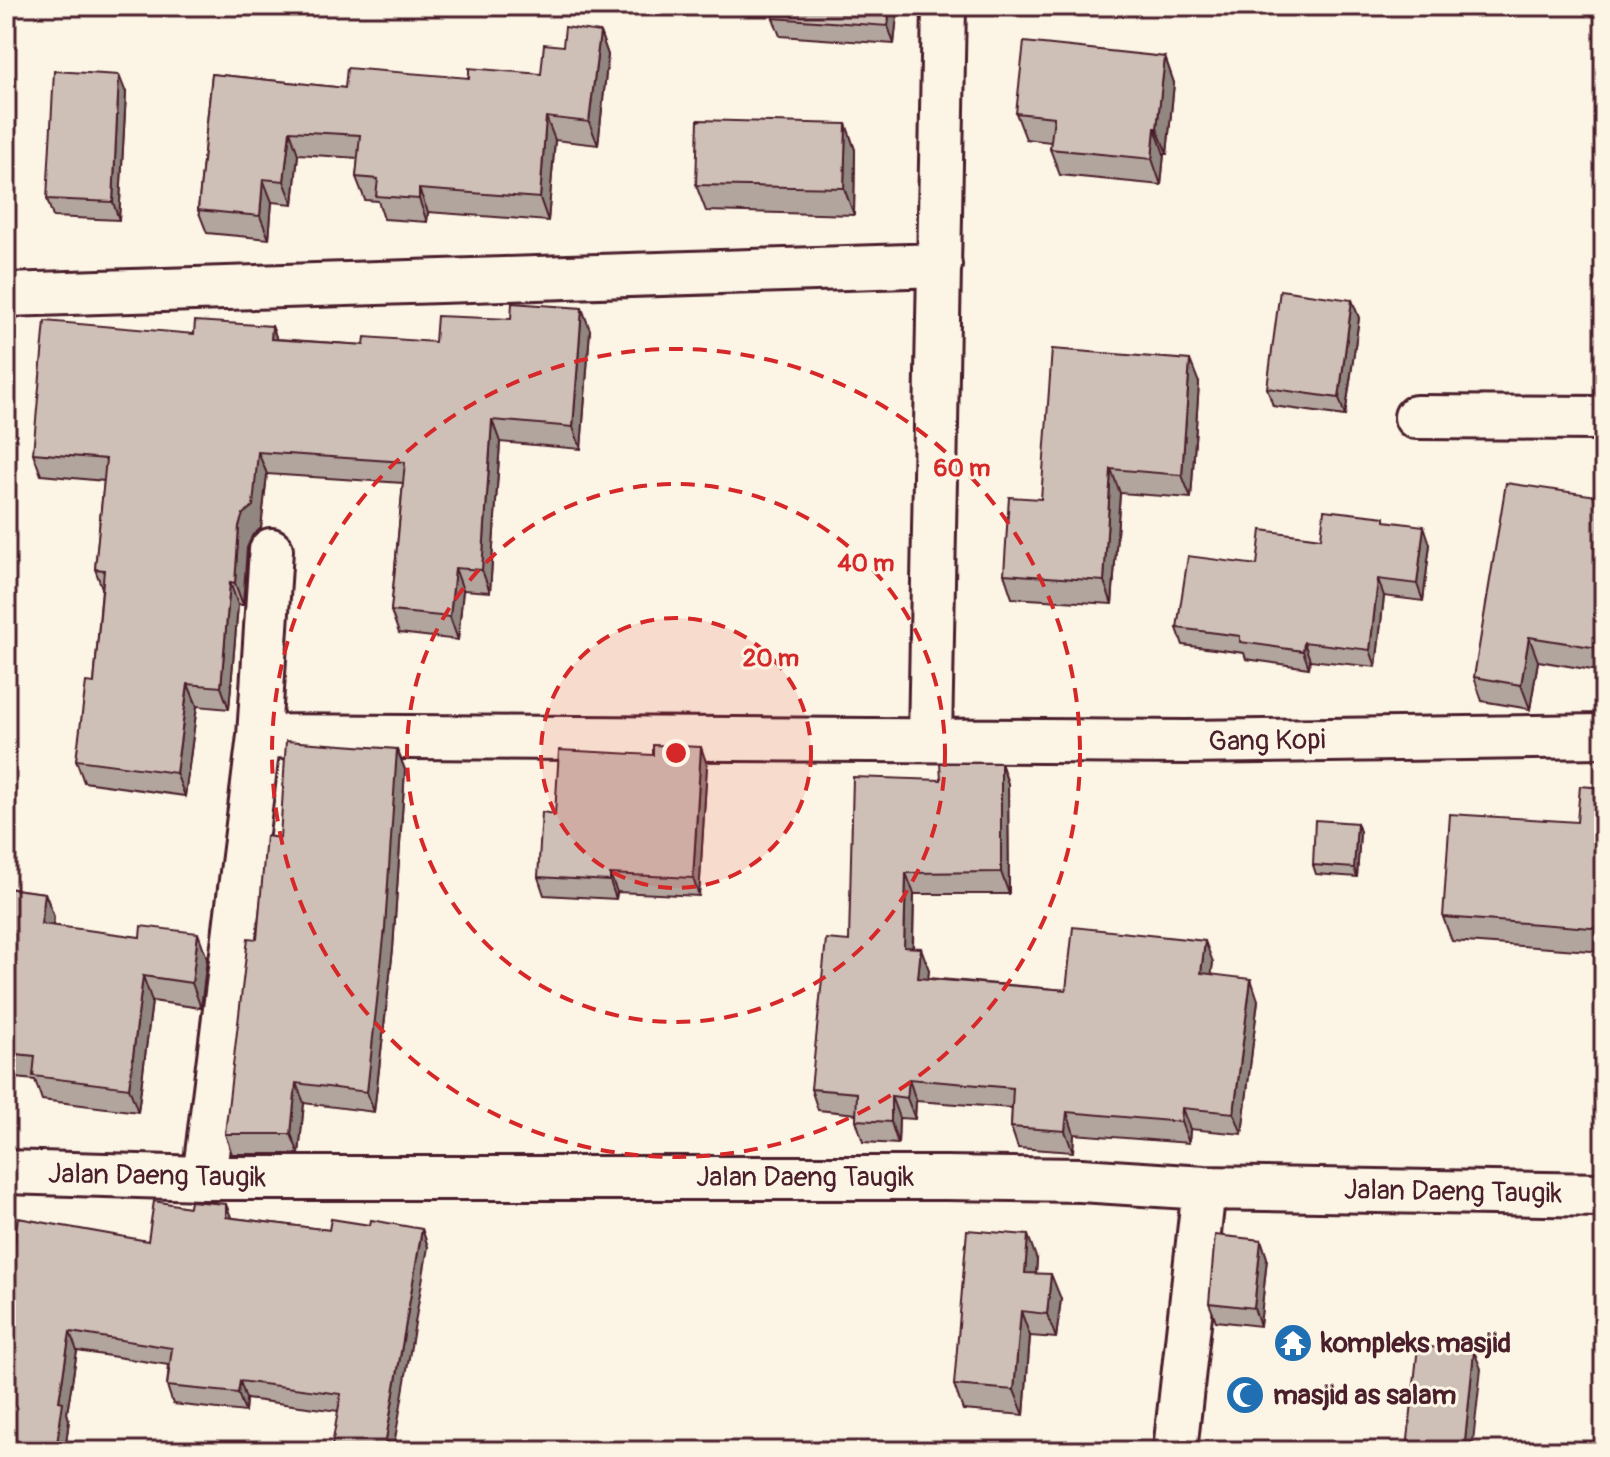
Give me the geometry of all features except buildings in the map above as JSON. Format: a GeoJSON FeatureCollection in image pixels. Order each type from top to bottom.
{"type":"FeatureCollection","features":[{"type":"Feature","properties":{"kind":"street"},"geometry":{"type":"LineString","coordinates":[[930,739],[944,6]]}},
{"type":"Feature","properties":{"kind":"street"},"geometry":{"type":"LineString","coordinates":[[6,295],[940,265]]}},
{"type":"Feature","properties":{"kind":"street"},"geometry":{"type":"LineString","coordinates":[[1416,417],[1604,418]]}},
{"type":"Feature","properties":{"kind":"street"},"geometry":{"type":"LineString","coordinates":[[204,1178],[259,736],[271,550]]}},
{"type":"Feature","properties":{"kind":"street","name":"Gang Kopi"},"geometry":{"type":"LineString","coordinates":[[259,736],[1186,742],[1604,736]]}},
{"type":"Feature","properties":{"kind":"street","name":"Jalan Daeng Taugik"},"geometry":{"type":"LineString","coordinates":[[6,1172],[204,1178],[1081,1180],[1204,1188],[1604,1195]]}},
{"type":"Feature","properties":{"kind":"street"},"geometry":{"type":"LineString","coordinates":[[1175,1451],[1204,1188]]}},
{"type":"Feature","properties":{"kind":"place","name":"kompleks masjid"},"geometry":{"type":"Point","coordinates":[1293,1343]}},
{"type":"Feature","properties":{"kind":"place","name":"masjid as salam"},"geometry":{"type":"Point","coordinates":[1245,1395]}}]}
